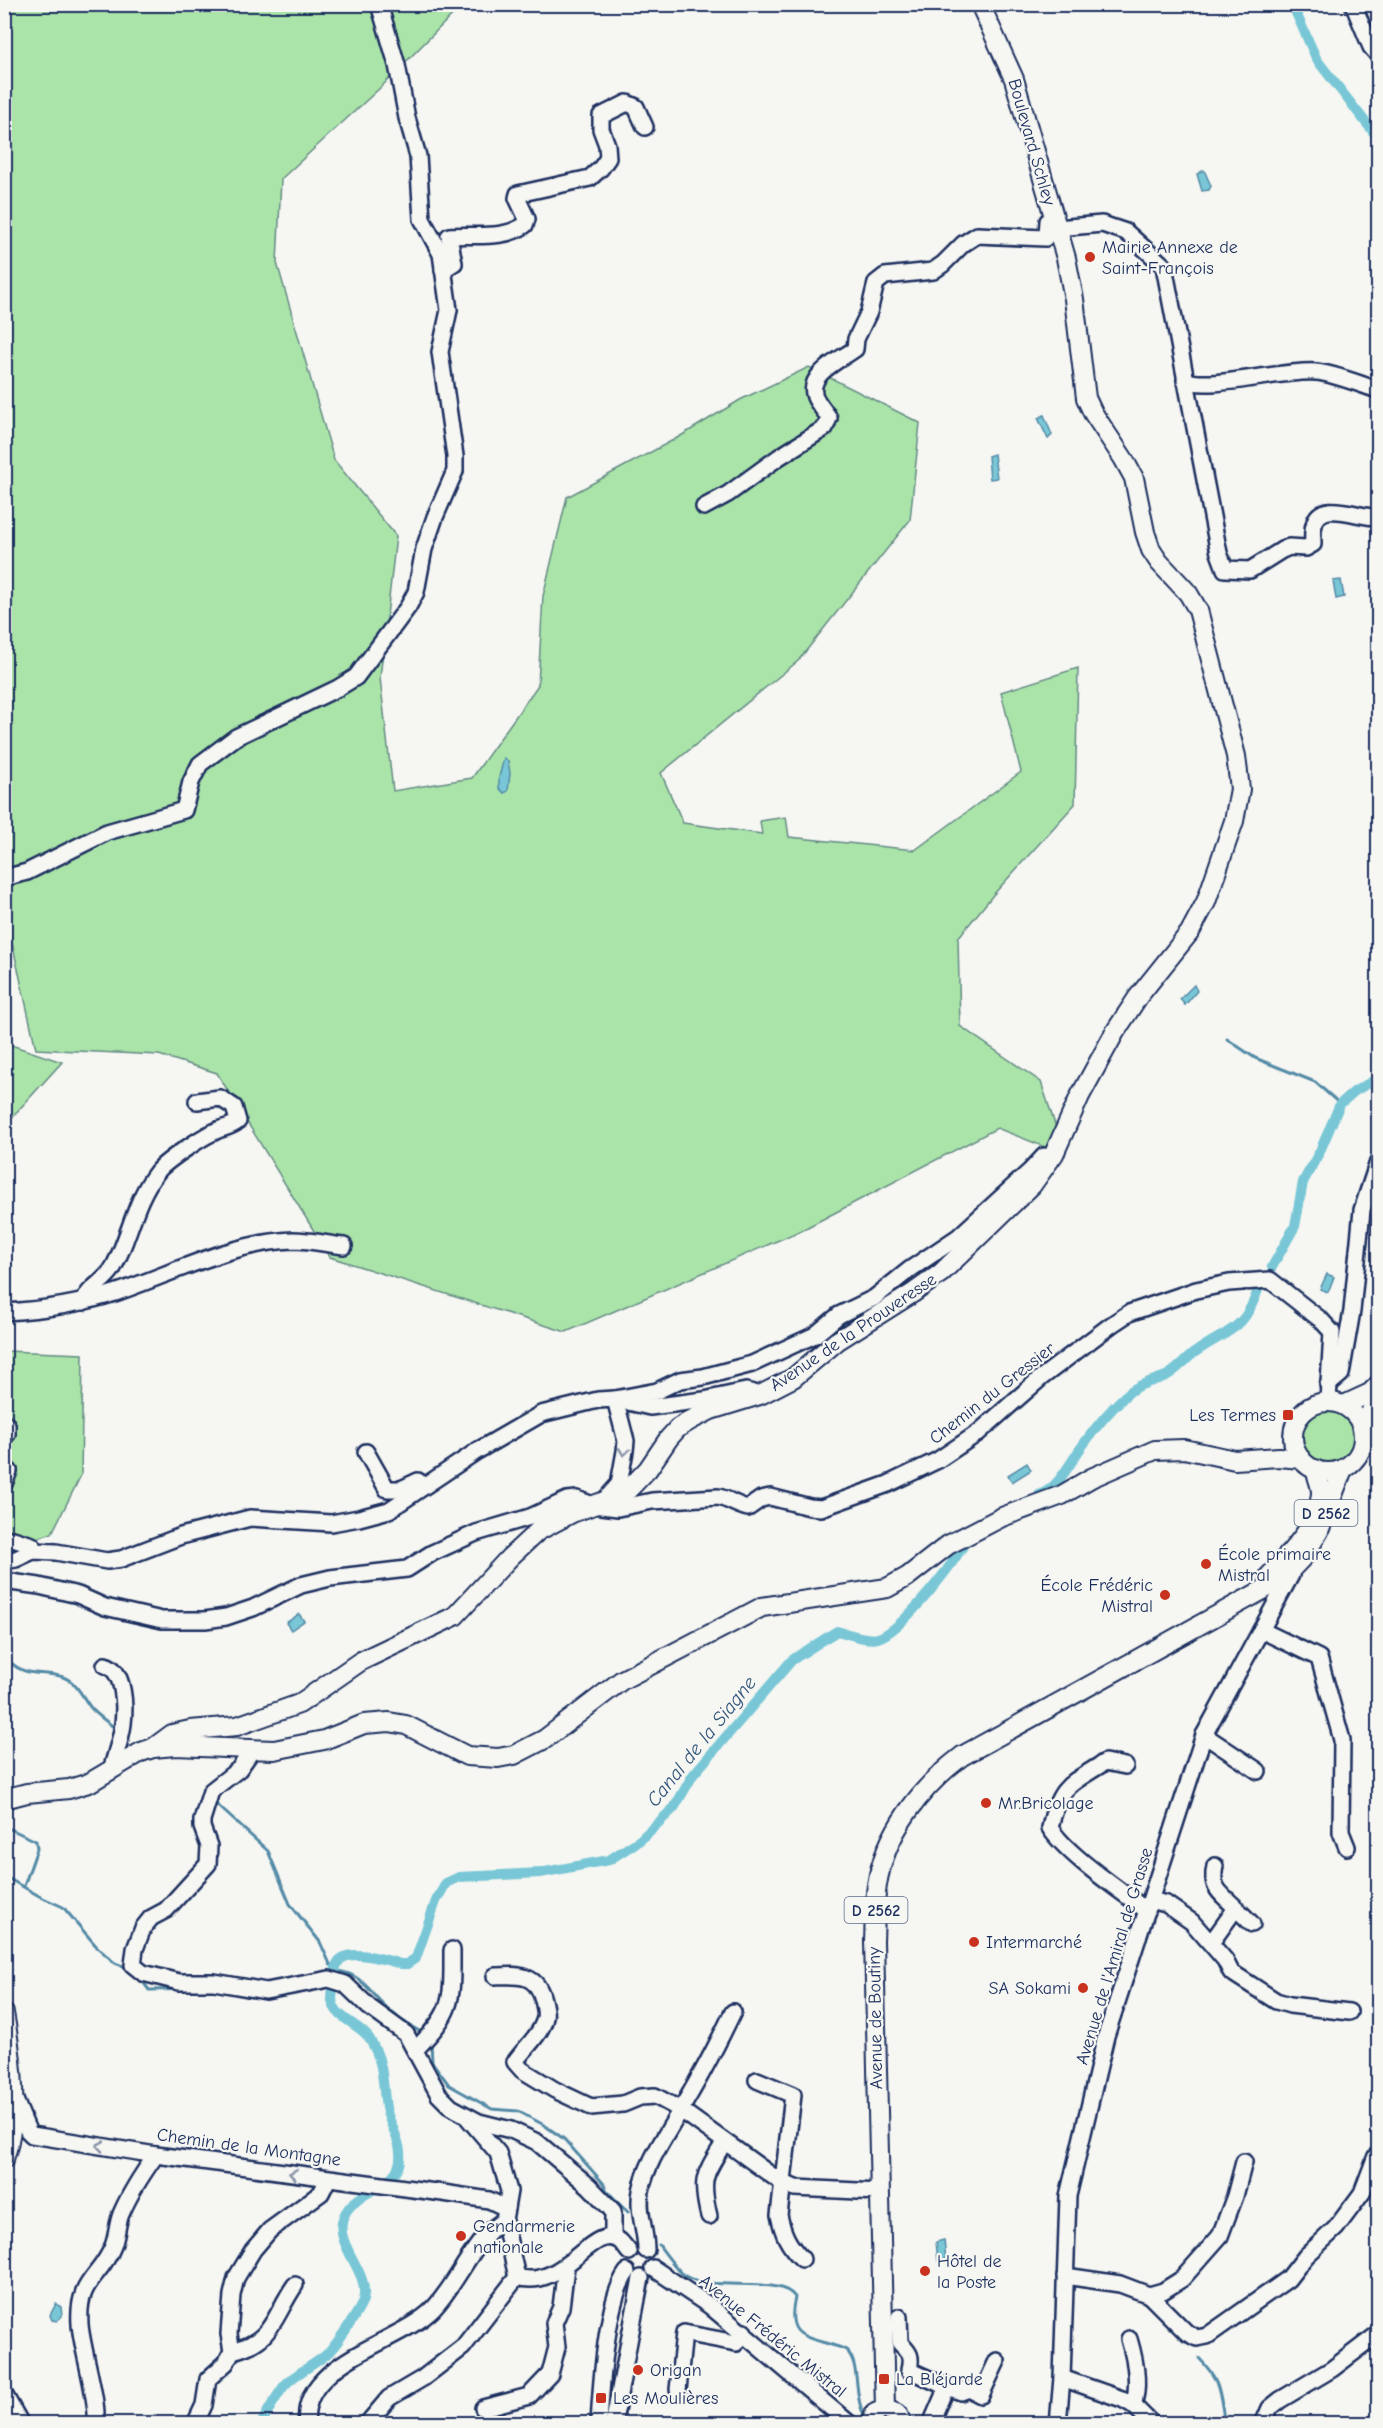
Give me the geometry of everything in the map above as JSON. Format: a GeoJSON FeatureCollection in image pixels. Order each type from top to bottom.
{"type":"FeatureCollection","features":[{"type":"Feature","properties":{"kind":"main road","name":"Boulevard Schley"},"geometry":{"type":"LineString","coordinates":[[980,4],[1014,79],[1055,222],[1071,285],[1086,398],[1134,478],[1150,550],[1188,593],[1198,610],[1236,756],[1239,789],[1234,821],[1201,912],[1190,932],[1138,998],[1115,1032],[1080,1096],[1065,1132]]}},
{"type":"Feature","properties":{"kind":"main road","name":"Avenue de la Prouveresse"},"geometry":{"type":"LineString","coordinates":[[4,1799],[27,1793],[69,1789],[89,1783],[141,1752],[153,1748],[172,1734],[237,1726],[300,1704],[361,1660],[455,1616],[510,1557],[538,1531],[628,1490],[648,1469],[678,1428],[711,1410],[760,1395],[793,1378],[837,1341],[941,1273],[1032,1185],[1054,1154],[1065,1132]]}},
{"type":"Feature","properties":{"kind":"main road"},"geometry":{"type":"LineString","coordinates":[[1308,1464],[1293,1442],[1293,1433],[1301,1414],[1318,1402],[1333,1397],[1370,1393],[1378,1385]]}},
{"type":"Feature","properties":{"kind":"main road"},"geometry":{"type":"LineString","coordinates":[[153,1748],[175,1746],[274,1750],[303,1746],[364,1724],[389,1722],[406,1725],[467,1756],[490,1758],[514,1755],[545,1739],[622,1680],[762,1607],[887,1588],[907,1577],[948,1545],[1002,1517],[1062,1495],[1091,1478],[1155,1450],[1184,1449],[1235,1460],[1279,1456],[1308,1464],[1324,1472],[1343,1469],[1353,1462],[1360,1451],[1363,1431],[1378,1394]]}},
{"type":"Feature","properties":{"kind":"main road"},"geometry":{"type":"LineString","coordinates":[[1333,1397],[1353,1411],[1360,1420],[1363,1431]]}},
{"type":"Feature","properties":{"kind":"main road"},"geometry":{"type":"LineString","coordinates":[[1247,1460],[1269,1450],[1293,1433]]}},
{"type":"Feature","properties":{"kind":"main road","name":"Avenue de Boutiny"},"geometry":{"type":"LineString","coordinates":[[885,2409],[874,1953],[877,1886],[885,1857],[904,1817],[937,1776],[962,1756],[1238,1602],[1280,1587],[1302,1549],[1319,1503],[1321,1491],[1308,1464]]}},
{"type":"Feature","properties":{"kind":"main road","name":"Avenue de Boutiny"},"geometry":{"type":"LineString","coordinates":[[1238,1602],[1302,1549],[1319,1531],[1343,1469]]}},
{"type":"Feature","properties":{"kind":"main road"},"geometry":{"type":"LineString","coordinates":[[4,2013],[13,2093],[4,2159]]}},
{"type":"Feature","properties":{"kind":"main road"},"geometry":{"type":"LineString","coordinates":[[870,2422],[876,2413],[885,2409],[894,2411],[902,2424]]}},
{"type":"Feature","properties":{"kind":"street"},"geometry":{"type":"LineString","coordinates":[[4,878],[27,872],[107,832],[184,810],[191,782],[200,764],[236,737],[356,677],[408,607],[416,592],[424,549],[455,471],[440,352],[449,310],[441,254],[422,219],[418,156],[407,118],[397,65],[379,4]]}},
{"type":"Feature","properties":{"kind":"street"},"geometry":{"type":"LineString","coordinates":[[1353,4],[1371,47],[1378,55]]}},
{"type":"Feature","properties":{"kind":"street"},"geometry":{"type":"LineString","coordinates":[[443,270],[454,263],[449,236],[487,236],[517,231],[525,225],[527,219],[517,198],[518,194],[590,178],[602,168],[608,158],[607,145],[601,129],[601,116],[627,103],[636,107],[645,127]]}},
{"type":"Feature","properties":{"kind":"street"},"geometry":{"type":"LineString","coordinates":[[704,507],[728,494],[779,457],[825,428],[829,418],[815,398],[814,387],[817,376],[855,349],[856,339],[869,312],[876,283],[885,276],[933,271],[963,244],[977,235],[1045,238],[1048,221],[1102,224],[1126,232],[1164,266],[1185,380],[1225,569],[1250,570],[1288,547],[1306,548],[1313,544],[1314,523],[1319,517],[1332,510],[1338,509],[1370,518],[1378,517]]}},
{"type":"Feature","properties":{"kind":"street"},"geometry":{"type":"LineString","coordinates":[[1185,380],[1191,383],[1215,382],[1314,371],[1378,390]]}},
{"type":"Feature","properties":{"kind":"street"},"geometry":{"type":"LineString","coordinates":[[83,1302],[87,1293],[108,1276],[114,1266],[134,1211],[157,1171],[214,1131],[233,1125],[238,1120],[234,1107],[220,1098],[197,1101]]}},
{"type":"Feature","properties":{"kind":"street"},"geometry":{"type":"LineString","coordinates":[[4,1562],[33,1551],[100,1559],[121,1559],[181,1536],[250,1518],[331,1523],[359,1518],[389,1510],[477,1450],[541,1414],[598,1400],[657,1391],[680,1380],[703,1377],[752,1364],[815,1335],[839,1315],[874,1298],[909,1270],[958,1237],[1030,1171],[1065,1132]]}},
{"type":"Feature","properties":{"kind":"street"},"geometry":{"type":"LineString","coordinates":[[1333,1397],[1341,1374],[1352,1311],[1362,1210],[1378,1162]]}},
{"type":"Feature","properties":{"kind":"street"},"geometry":{"type":"LineString","coordinates":[[4,1312],[83,1302],[117,1292],[196,1262],[269,1242],[295,1240],[344,1246]]}},
{"type":"Feature","properties":{"kind":"street","name":"Chemin du Gressier"},"geometry":{"type":"LineString","coordinates":[[4,1581],[78,1595],[105,1607],[162,1620],[205,1620],[226,1617],[254,1608],[301,1585],[330,1578],[406,1569],[432,1553],[476,1533],[530,1517],[567,1500],[577,1499],[618,1508],[652,1501],[718,1497],[726,1498],[737,1506],[748,1508],[761,1499],[770,1497],[815,1508],[833,1504],[888,1484],[956,1450],[1042,1377],[1129,1313],[1196,1290],[1229,1283],[1269,1280],[1321,1320],[1332,1332],[1333,1397]]}},
{"type":"Feature","properties":{"kind":"street"},"geometry":{"type":"LineString","coordinates":[[615,1399],[650,1407],[704,1400],[746,1391],[760,1395]]}},
{"type":"Feature","properties":{"kind":"street"},"geometry":{"type":"LineString","coordinates":[[598,1503],[619,1484],[625,1451],[626,1441],[615,1399]]}},
{"type":"Feature","properties":{"kind":"street"},"geometry":{"type":"LineString","coordinates":[[4,1423],[7,1425],[7,1434],[4,1436]]}},
{"type":"Feature","properties":{"kind":"street"},"geometry":{"type":"LineString","coordinates":[[366,1452],[387,1489],[401,1490],[433,1472],[448,1471]]}},
{"type":"Feature","properties":{"kind":"street"},"geometry":{"type":"LineString","coordinates":[[4,1467],[9,1471],[4,1484]]}},
{"type":"Feature","properties":{"kind":"street"},"geometry":{"type":"LineString","coordinates":[[4,1539],[13,1539],[32,1545],[33,1551]]}},
{"type":"Feature","properties":{"kind":"street","name":"Avenue de l'Amiral de Grasse"},"geometry":{"type":"LineString","coordinates":[[1058,2424],[1062,2378],[1068,2196],[1106,2036],[1204,1735],[1261,1630],[1280,1587]]}},
{"type":"Feature","properties":{"kind":"street"},"geometry":{"type":"LineString","coordinates":[[1261,1630],[1318,1658],[1342,1740],[1341,1832],[1347,1847]]}},
{"type":"Feature","properties":{"kind":"street"},"geometry":{"type":"LineString","coordinates":[[105,1665],[111,1667],[118,1675],[123,1698],[123,1725],[111,1771]]}},
{"type":"Feature","properties":{"kind":"street"},"geometry":{"type":"LineString","coordinates":[[1204,1735],[1258,1771]]}},
{"type":"Feature","properties":{"kind":"street"},"geometry":{"type":"LineString","coordinates":[[253,1749],[239,1769],[211,1791],[202,1820],[202,1827],[209,1846],[208,1864],[166,1910],[151,1918],[143,1928],[135,1949],[134,1965],[143,1973],[179,1982],[214,1982],[266,1991],[329,1979],[345,1984],[369,2007],[406,2034],[439,2095],[451,2107],[479,2122],[511,2130],[537,2142],[557,2157],[613,2211],[613,2238]]}},
{"type":"Feature","properties":{"kind":"street"},"geometry":{"type":"LineString","coordinates":[[1125,1766],[1105,1762],[1068,1785],[1057,1804],[1050,1828],[1056,1837],[1074,1853],[1149,1906],[1166,1904],[1192,1922],[1225,1960],[1231,1972],[1276,2001],[1290,2005],[1349,2012]]}},
{"type":"Feature","properties":{"kind":"street"},"geometry":{"type":"LineString","coordinates":[[1215,1866],[1212,1879],[1215,1887],[1252,1924]]}},
{"type":"Feature","properties":{"kind":"street"},"geometry":{"type":"LineString","coordinates":[[1211,1943],[1236,1908]]}},
{"type":"Feature","properties":{"kind":"street"},"geometry":{"type":"LineString","coordinates":[[416,2049],[438,2027],[452,1996],[452,1950]]}},
{"type":"Feature","properties":{"kind":"street"},"geometry":{"type":"LineString","coordinates":[[495,1976],[519,1975],[532,1979],[541,1990],[547,2016],[540,2030],[515,2062],[522,2070],[555,2090],[591,2107],[623,2104],[640,2097],[655,2096],[681,2110],[724,2143],[783,2183],[795,2188],[879,2192]]}},
{"type":"Feature","properties":{"kind":"street"},"geometry":{"type":"LineString","coordinates":[[606,2422],[603,2367],[618,2285],[640,2272],[653,2260],[646,2250],[646,2236],[640,2207],[641,2190],[654,2154],[712,2056],[733,2012]]}},
{"type":"Feature","properties":{"kind":"street"},"geometry":{"type":"LineString","coordinates":[[757,2080],[792,2095],[780,2215],[783,2233],[790,2247],[802,2259]]}},
{"type":"Feature","properties":{"kind":"street","name":"Chemin de la Montagne"},"geometry":{"type":"LineString","coordinates":[[13,2093],[28,2131],[32,2135],[156,2155],[328,2179],[372,2182],[489,2200],[505,2214]]}},
{"type":"Feature","properties":{"kind":"street"},"geometry":{"type":"LineString","coordinates":[[367,2424],[389,2398],[423,2378],[463,2347],[517,2277],[505,2214],[509,2191],[498,2153],[466,2116]]}},
{"type":"Feature","properties":{"kind":"street"},"geometry":{"type":"LineString","coordinates":[[709,2216],[702,2191],[707,2170],[724,2143]]}},
{"type":"Feature","properties":{"kind":"street"},"geometry":{"type":"LineString","coordinates":[[95,2424],[98,2416],[80,2324],[81,2296],[89,2280],[113,2246],[121,2215],[156,2155]]}},
{"type":"Feature","properties":{"kind":"street"},"geometry":{"type":"LineString","coordinates":[[1065,2276],[1120,2284],[1149,2295],[1187,2333],[1197,2337],[1207,2336],[1288,2279],[1306,2256],[1336,2228],[1362,2193],[1376,2156]]}},
{"type":"Feature","properties":{"kind":"street"},"geometry":{"type":"LineString","coordinates":[[1149,2295],[1163,2291],[1182,2279],[1204,2257],[1220,2236],[1235,2196],[1244,2162]]}},
{"type":"Feature","properties":{"kind":"street"},"geometry":{"type":"LineString","coordinates":[[195,2424],[204,2405],[208,2379],[226,2363],[232,2351],[229,2334],[230,2315],[237,2278],[253,2250],[270,2230],[321,2193],[328,2179]]}},
{"type":"Feature","properties":{"kind":"street"},"geometry":{"type":"LineString","coordinates":[[308,2424],[306,2415],[314,2392],[335,2369],[416,2322],[433,2309],[487,2233],[505,2214]]}},
{"type":"Feature","properties":{"kind":"street"},"geometry":{"type":"LineString","coordinates":[[517,2277],[526,2280],[538,2279],[566,2267],[592,2242],[613,2238],[620,2241],[629,2252]]}},
{"type":"Feature","properties":{"kind":"street"},"geometry":{"type":"LineString","coordinates":[[640,2272],[624,2261],[629,2252],[638,2248],[646,2250]]}},
{"type":"Feature","properties":{"kind":"street"},"geometry":{"type":"LineString","coordinates":[[483,2408],[529,2396],[550,2374],[557,2347],[554,2323],[561,2307],[566,2267]]}},
{"type":"Feature","properties":{"kind":"street"},"geometry":{"type":"LineString","coordinates":[[606,2422],[640,2272]]}},
{"type":"Feature","properties":{"kind":"street","name":"Avenue Frédéric Mistral"},"geometry":{"type":"LineString","coordinates":[[640,2272],[711,2306],[844,2419],[870,2422]]}},
{"type":"Feature","properties":{"kind":"street"},"geometry":{"type":"LineString","coordinates":[[232,2351],[249,2347],[261,2340],[295,2285]]}},
{"type":"Feature","properties":{"kind":"street"},"geometry":{"type":"LineString","coordinates":[[899,2317],[900,2343],[910,2352],[912,2359],[909,2370],[961,2392],[969,2389],[981,2395],[997,2361]]}},
{"type":"Feature","properties":{"kind":"street"},"geometry":{"type":"LineString","coordinates":[[678,2390],[684,2333],[736,2343],[744,2332]]}},
{"type":"Feature","properties":{"kind":"street"},"geometry":{"type":"LineString","coordinates":[[1263,2424],[1270,2408],[1280,2400],[1332,2369],[1378,2334]]}},
{"type":"Feature","properties":{"kind":"street"},"geometry":{"type":"LineString","coordinates":[[1130,2339],[1137,2394],[1133,2405]]}},
{"type":"Feature","properties":{"kind":"street"},"geometry":{"type":"LineString","coordinates":[[1062,2378],[1133,2405],[1152,2424]]}},
{"type":"Feature","properties":{"kind":"street"},"geometry":{"type":"LineString","coordinates":[[931,2424],[947,2387]]}},
{"type":"Feature","properties":{"kind":"street"},"geometry":{"type":"LineString","coordinates":[[4,2394],[21,2424]]}},
{"type":"Feature","properties":{"kind":"green space"},"geometry":{"type":"Polygon","coordinates":[[[4,5],[462,5],[381,87],[281,179],[277,263],[334,460],[396,536],[380,678],[393,791],[472,778],[538,685],[543,596],[567,497],[679,437],[740,400],[809,367],[920,423],[910,520],[798,661],[661,773],[683,823],[762,834],[760,821],[786,817],[789,837],[915,850],[1021,772],[1001,692],[1078,668],[1075,804],[993,895],[958,938],[960,1026],[1041,1082],[1065,1155],[997,1128],[800,1231],[566,1332],[330,1257],[217,1073],[159,1055],[36,1049],[4,907],[4,5]]]}},
{"type":"Feature","properties":{"kind":"green space"},"geometry":{"type":"Polygon","coordinates":[[[4,1043],[62,1062],[5,1125],[4,1043]]]}},
{"type":"Feature","properties":{"kind":"green space"},"geometry":{"type":"Polygon","coordinates":[[[5,1351],[83,1354],[81,1475],[52,1533],[5,1549],[5,1351]]]}},
{"type":"Feature","properties":{"kind":"green space"},"geometry":{"type":"Polygon","coordinates":[[[1328,1411],[1338,1413],[1347,1419],[1353,1428],[1355,1438],[1353,1448],[1347,1457],[1338,1463],[1328,1465],[1318,1463],[1309,1457],[1303,1448],[1301,1438],[1303,1428],[1309,1419],[1318,1413],[1328,1411]]]}},
{"type":"Feature","properties":{"kind":"water"},"geometry":{"type":"Polygon","coordinates":[[[1204,170],[1211,186],[1209,190],[1202,191],[1197,174],[1204,170]]]}},
{"type":"Feature","properties":{"kind":"water"},"geometry":{"type":"Polygon","coordinates":[[[1044,415],[1052,435],[1048,439],[1038,418],[1044,415]]]}},
{"type":"Feature","properties":{"kind":"water"},"geometry":{"type":"Polygon","coordinates":[[[994,454],[997,478],[990,479],[988,456],[994,454]]]}},
{"type":"Feature","properties":{"kind":"water"},"geometry":{"type":"Polygon","coordinates":[[[1341,580],[1344,597],[1336,599],[1333,581],[1341,580]]]}},
{"type":"Feature","properties":{"kind":"water"},"geometry":{"type":"Polygon","coordinates":[[[504,758],[508,761],[510,773],[508,791],[504,793],[499,788],[499,777],[504,758]]]}},
{"type":"Feature","properties":{"kind":"water"},"geometry":{"type":"Polygon","coordinates":[[[1194,985],[1197,991],[1185,1005],[1180,999],[1194,985]]]}},
{"type":"Feature","properties":{"kind":"water"},"geometry":{"type":"Polygon","coordinates":[[[1327,1274],[1334,1277],[1328,1292],[1320,1289],[1327,1274]]]}},
{"type":"Feature","properties":{"kind":"water"},"geometry":{"type":"Polygon","coordinates":[[[1027,1463],[1031,1470],[1012,1482],[1008,1475],[1027,1463]]]}},
{"type":"Feature","properties":{"kind":"water"},"geometry":{"type":"Polygon","coordinates":[[[299,1614],[304,1621],[291,1630],[286,1623],[299,1614]]]}},
{"type":"Feature","properties":{"kind":"water"},"geometry":{"type":"Polygon","coordinates":[[[944,2240],[946,2260],[938,2261],[936,2242],[944,2240]]]}},
{"type":"Feature","properties":{"kind":"water"},"geometry":{"type":"Polygon","coordinates":[[[56,2304],[61,2307],[62,2316],[57,2321],[52,2320],[50,2315],[56,2304]]]}},
{"type":"Feature","properties":{"kind":"waterway","name":"Canal de la Siagne"},"geometry":{"type":"LineString","coordinates":[[1292,4],[1317,60],[1378,138]]}},
{"type":"Feature","properties":{"kind":"waterway"},"geometry":{"type":"LineString","coordinates":[[1227,1039],[1255,1058],[1315,1082],[1340,1104]]}},
{"type":"Feature","properties":{"kind":"waterway","name":"Canal de la Siagne"},"geometry":{"type":"LineString","coordinates":[[1272,1267],[1295,1226],[1303,1182],[1320,1151],[1340,1104],[1355,1091],[1378,1078]]}},
{"type":"Feature","properties":{"kind":"waterway","name":"Canal de la Siagne"},"geometry":{"type":"LineString","coordinates":[[1039,1495],[1059,1480],[1093,1432],[1125,1396],[1139,1386],[1170,1374],[1194,1353],[1234,1328],[1248,1313],[1259,1287]]}},
{"type":"Feature","properties":{"kind":"waterway","name":"Canal de la Siagne"},"geometry":{"type":"LineString","coordinates":[[261,2424],[285,2385],[329,2352],[360,2308],[364,2291],[362,2279],[345,2244],[342,2221],[348,2209],[389,2179],[396,2172],[400,2163],[399,2146],[386,2108],[378,2056],[365,2033],[343,2017],[334,2007],[332,2000],[337,1964],[341,1959],[357,1955],[376,1957],[401,1964],[407,1964],[416,1958],[436,1901],[446,1883],[459,1877],[540,1873],[609,1860],[640,1840],[674,1808],[693,1775],[792,1660],[837,1631],[869,1639],[888,1633],[914,1610],[967,1539]]}},
{"type":"Feature","properties":{"kind":"waterway"},"geometry":{"type":"LineString","coordinates":[[4,1655],[11,1663],[25,1671],[68,1679],[94,1711],[116,1729]]}},
{"type":"Feature","properties":{"kind":"waterway"},"geometry":{"type":"LineString","coordinates":[[215,1803],[268,1851],[290,1904],[320,1942],[330,1964],[338,1971]]}},
{"type":"Feature","properties":{"kind":"waterway"},"geometry":{"type":"LineString","coordinates":[[4,1826],[36,1841],[37,1849],[24,1886]]}},
{"type":"Feature","properties":{"kind":"waterway"},"geometry":{"type":"LineString","coordinates":[[4,1876],[63,1907],[98,1948],[115,1963],[128,1968]]}},
{"type":"Feature","properties":{"kind":"waterway"},"geometry":{"type":"LineString","coordinates":[[334,1974],[338,1971],[357,1978],[395,2015],[423,2033]]}},
{"type":"Feature","properties":{"kind":"waterway"},"geometry":{"type":"LineString","coordinates":[[140,1978],[149,1990],[202,1989]]}},
{"type":"Feature","properties":{"kind":"waterway"},"geometry":{"type":"LineString","coordinates":[[431,2042],[432,2062],[449,2085],[492,2109],[518,2111],[564,2139],[604,2184],[607,2191],[628,2212]]}},
{"type":"Feature","properties":{"kind":"waterway"},"geometry":{"type":"LineString","coordinates":[[659,2245],[687,2277],[713,2283],[761,2285],[787,2290],[795,2297],[793,2318],[797,2331],[809,2338],[844,2349],[851,2356],[861,2409],[865,2416]]}},
{"type":"Feature","properties":{"kind":"waterway"},"geometry":{"type":"LineString","coordinates":[[1199,2358],[1216,2381],[1225,2424]]}},
{"type":"Feature","properties":{"kind":"place","name":"Mairie Annexe de Saint-François"},"geometry":{"type":"Point","coordinates":[1090,257]}},
{"type":"Feature","properties":{"kind":"place","name":"Les Termes"},"geometry":{"type":"Point","coordinates":[1288,1415]}},
{"type":"Feature","properties":{"kind":"place","name":"École primaire Mistral"},"geometry":{"type":"Point","coordinates":[1206,1564]}},
{"type":"Feature","properties":{"kind":"place","name":"École Frédéric Mistral"},"geometry":{"type":"Point","coordinates":[1165,1595]}},
{"type":"Feature","properties":{"kind":"place","name":"Mr.Bricolage"},"geometry":{"type":"Point","coordinates":[986,1803]}},
{"type":"Feature","properties":{"kind":"place","name":"Intermarché"},"geometry":{"type":"Point","coordinates":[974,1942]}},
{"type":"Feature","properties":{"kind":"place","name":"SA Sokami"},"geometry":{"type":"Point","coordinates":[1083,1988]}},
{"type":"Feature","properties":{"kind":"place","name":"Gendarmerie nationale"},"geometry":{"type":"Point","coordinates":[461,2236]}},
{"type":"Feature","properties":{"kind":"place","name":"Hôtel de la Poste"},"geometry":{"type":"Point","coordinates":[925,2271]}},
{"type":"Feature","properties":{"kind":"place","name":"Origan"},"geometry":{"type":"Point","coordinates":[638,2370]}},
{"type":"Feature","properties":{"kind":"place","name":"La Bléjarde"},"geometry":{"type":"Point","coordinates":[884,2379]}},
{"type":"Feature","properties":{"kind":"place","name":"Les Moulières"},"geometry":{"type":"Point","coordinates":[601,2398]}}]}
